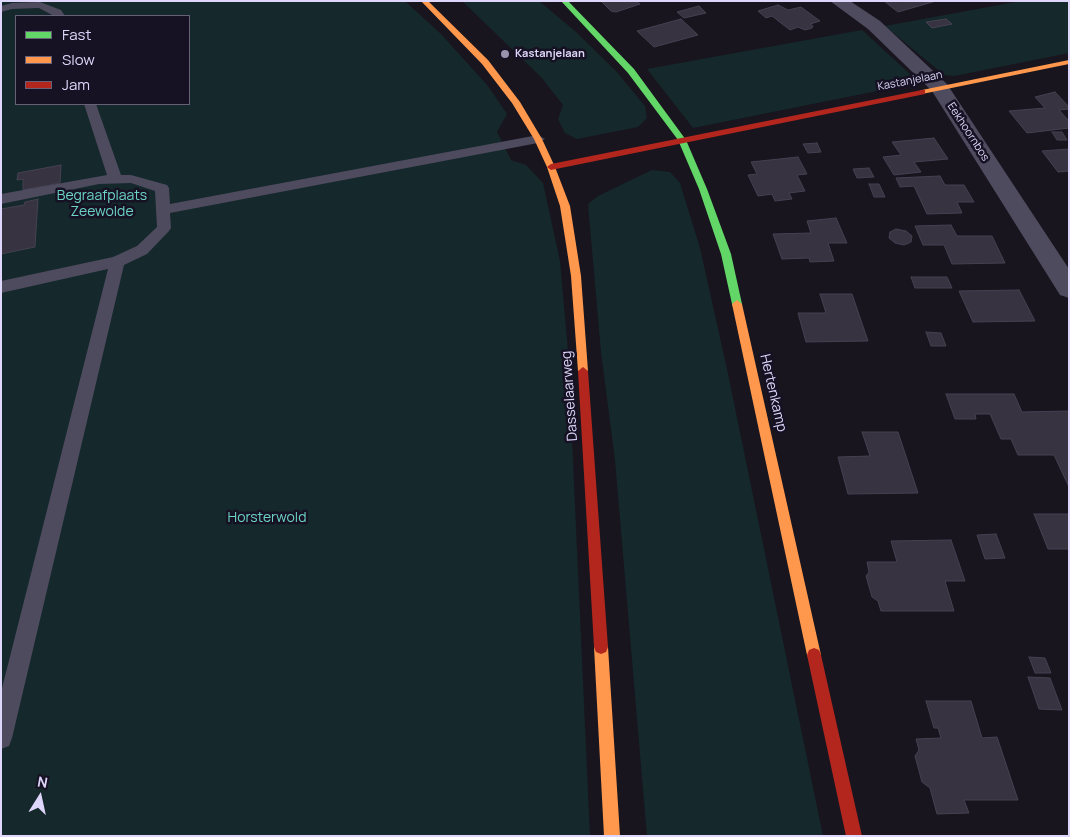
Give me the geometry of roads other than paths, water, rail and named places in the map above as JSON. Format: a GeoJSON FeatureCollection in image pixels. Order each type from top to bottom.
{"type":"FeatureCollection","features":[{"type":"Feature","properties":{"kind":"street","name":"Dasselaarweg"},"geometry":{"type":"LineString","coordinates":[[424,1],[485,62],[516,102],[538,139],[551,167],[565,206],[576,276],[586,404],[612,836]]}},
{"type":"Feature","properties":{"kind":"street","name":"Hertenkamp"},"geometry":{"type":"LineString","coordinates":[[564,1],[632,71],[682,140],[704,189],[726,254],[854,836]]}},
{"type":"Feature","properties":{"kind":"street","name":"Eekhoornbos"},"geometry":{"type":"LineString","coordinates":[[838,1],[874,25],[940,88],[1069,289]]}},
{"type":"Feature","properties":{"kind":"street","name":"Kastanjelaan"},"geometry":{"type":"LineString","coordinates":[[551,167],[1069,62]]}},
{"type":"Feature","properties":{"kind":"lane"},"geometry":{"type":"LineString","coordinates":[[1,9],[12,6],[40,5],[57,12],[58,15]]}},
{"type":"Feature","properties":{"kind":"lane"},"geometry":{"type":"LineString","coordinates":[[90,105],[115,178]]}},
{"type":"Feature","properties":{"kind":"lane"},"geometry":{"type":"LineString","coordinates":[[163,210],[538,139]]}},
{"type":"Feature","properties":{"kind":"lane"},"geometry":{"type":"LineString","coordinates":[[1,199],[115,178],[131,179],[162,188],[164,228],[142,250],[117,262],[1,287]]}},
{"type":"Feature","properties":{"kind":"lane"},"geometry":{"type":"LineString","coordinates":[[1,738],[117,262]]}},
{"type":"Feature","properties":{"kind":"place","name":"Kastanjelaan"},"geometry":{"type":"Point","coordinates":[505,54]}},
{"type":"Feature","properties":{"kind":"park label","name":"Begraafplaats Zeewolde"},"geometry":{"type":"Point","coordinates":[102,204]}},
{"type":"Feature","properties":{"kind":"park label","name":"Horsterwold"},"geometry":{"type":"Point","coordinates":[267,518]}}]}
